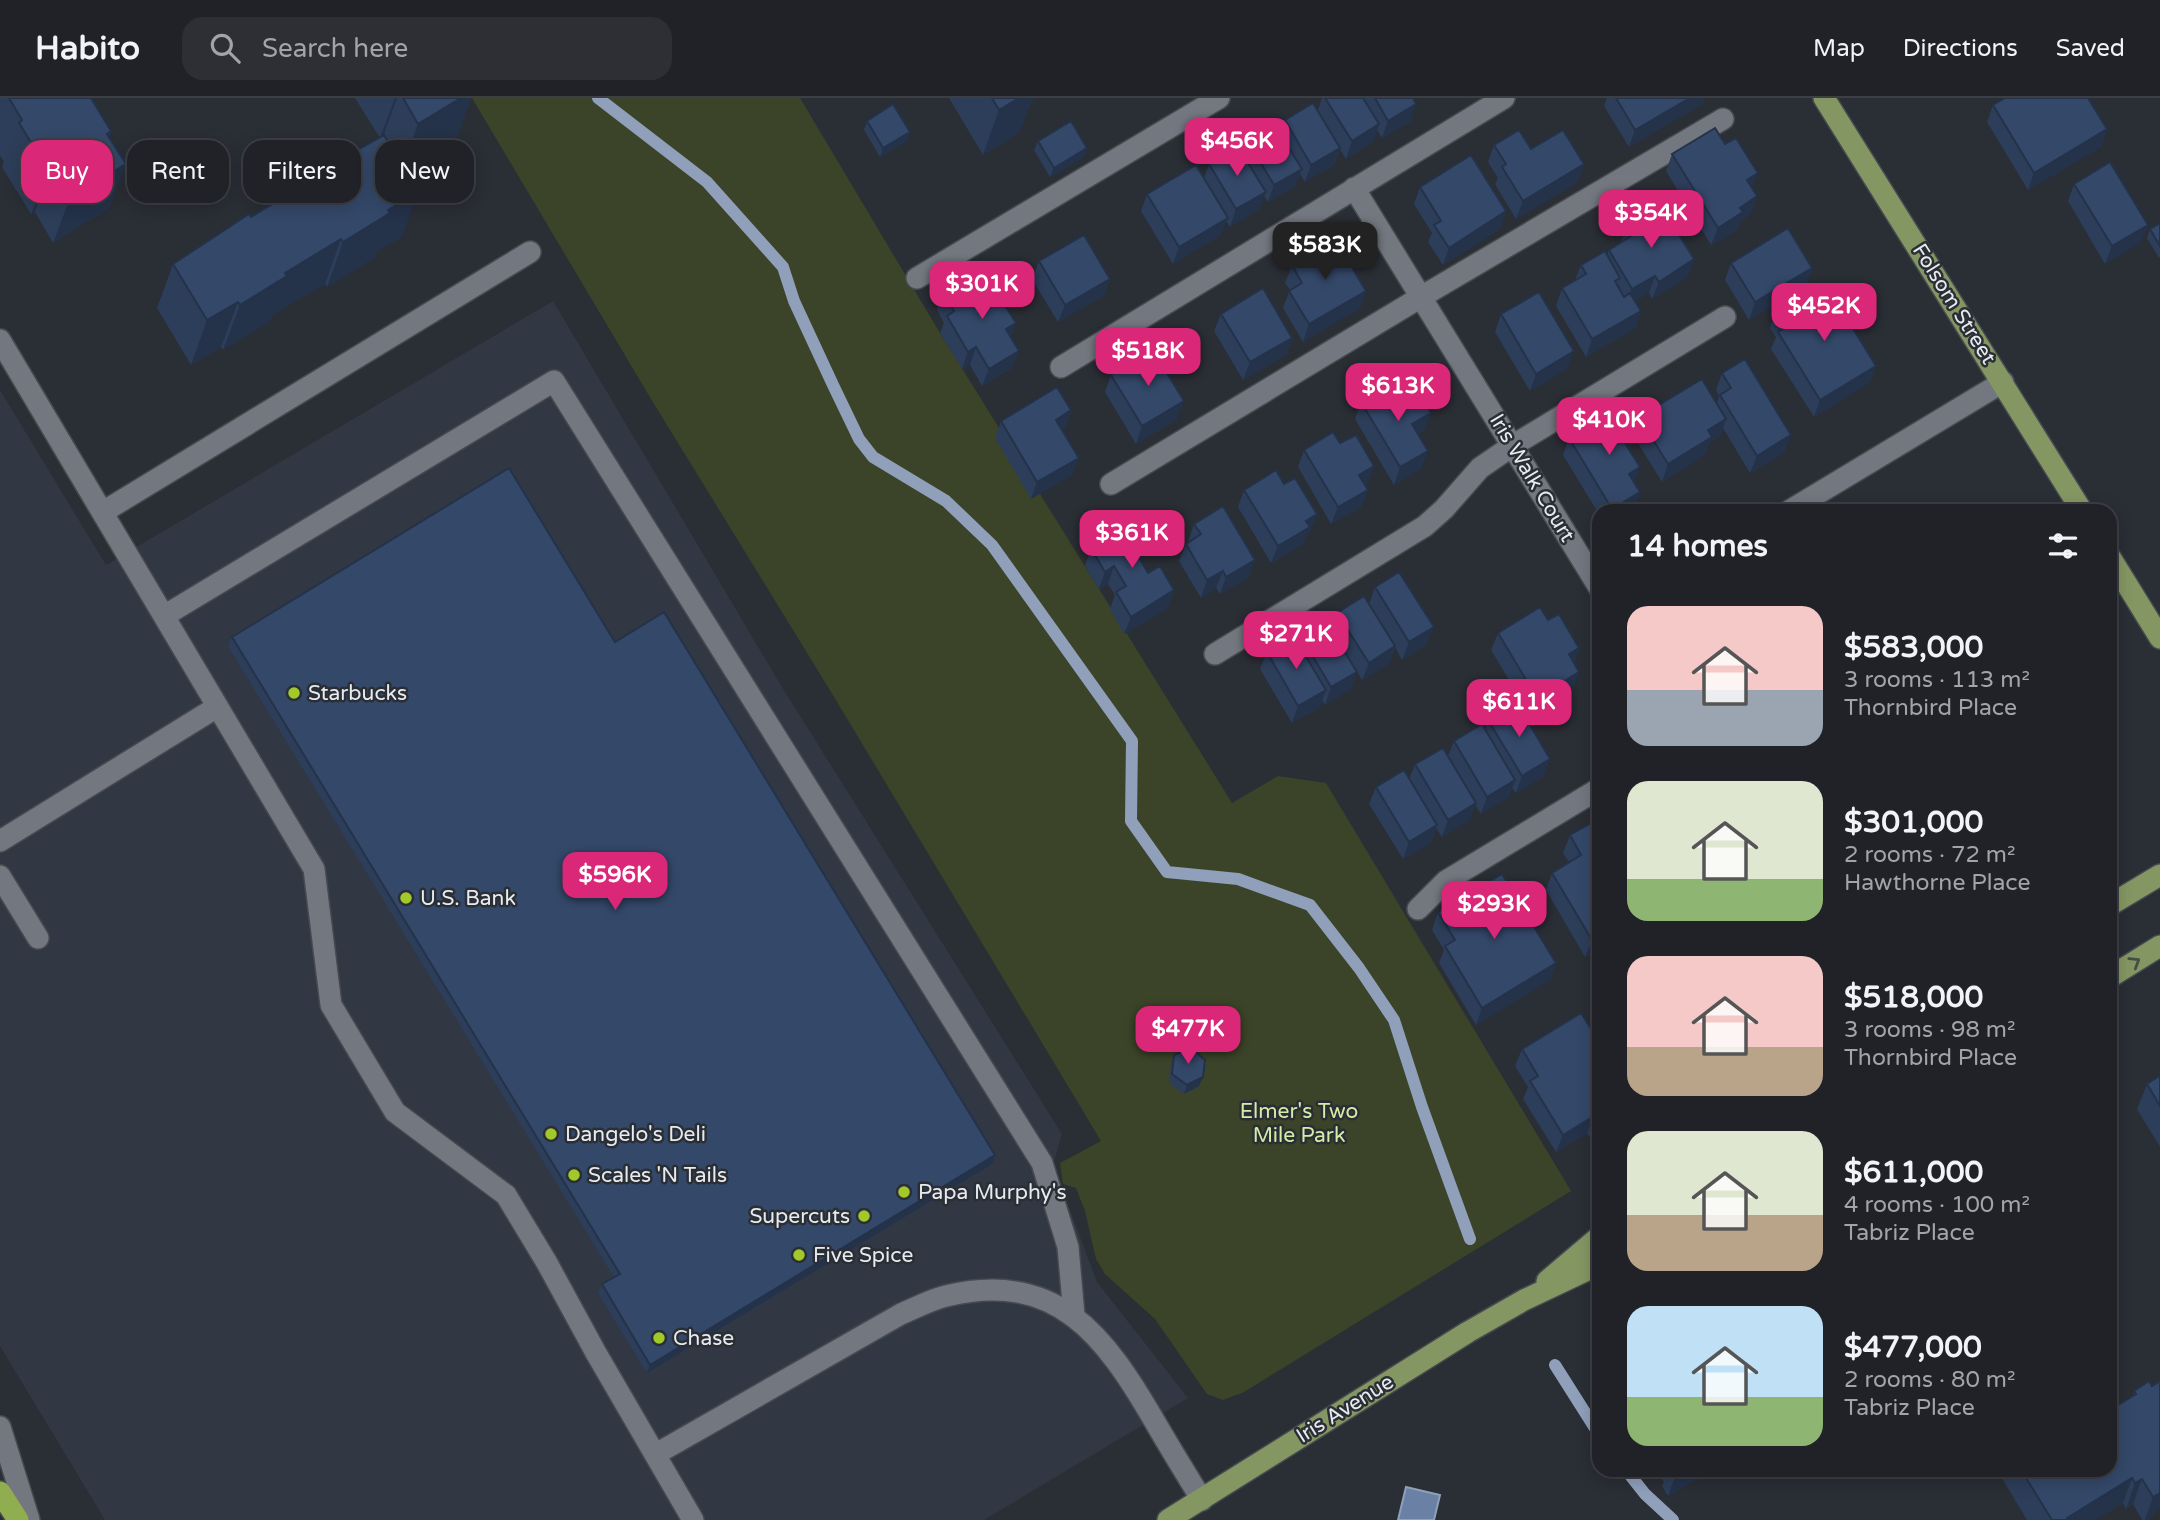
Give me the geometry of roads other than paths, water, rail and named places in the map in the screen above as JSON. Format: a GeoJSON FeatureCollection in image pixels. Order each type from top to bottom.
{"type":"FeatureCollection","features":[{"type":"Feature","properties":{"kind":"highway"},"geometry":{"type":"LineString","coordinates":[[0,1492],[18,1520]]}},
{"type":"Feature","properties":{"kind":"main road","name":"Folsom Street"},"geometry":{"type":"LineString","coordinates":[[1824,98],[2078,504]]}},
{"type":"Feature","properties":{"kind":"main road"},"geometry":{"type":"LineString","coordinates":[[2117,568],[2160,638]]}},
{"type":"Feature","properties":{"kind":"main road"},"geometry":{"type":"LineString","coordinates":[[2117,901],[2160,875]]}},
{"type":"Feature","properties":{"kind":"main road"},"geometry":{"type":"LineString","coordinates":[[2117,973],[2160,946]]}},
{"type":"Feature","properties":{"kind":"main road","name":"Iris Avenue"},"geometry":{"type":"LineString","coordinates":[[1524,1300],[1592,1243]]}},
{"type":"Feature","properties":{"kind":"main road","name":"Iris Avenue"},"geometry":{"type":"LineString","coordinates":[[1168,1520],[1468,1332],[1524,1300],[1592,1268]]}},
{"type":"Feature","properties":{"kind":"street"},"geometry":{"type":"LineString","coordinates":[[917,278],[1219,98]]}},
{"type":"Feature","properties":{"kind":"street"},"geometry":{"type":"LineString","coordinates":[[1061,367],[1504,98]]}},
{"type":"Feature","properties":{"kind":"street"},"geometry":{"type":"LineString","coordinates":[[1111,485],[1421,297],[1723,119]]}},
{"type":"Feature","properties":{"kind":"street","name":"Iris Walk Court"},"geometry":{"type":"LineString","coordinates":[[1354,188],[1592,576]]}},
{"type":"Feature","properties":{"kind":"street"},"geometry":{"type":"LineString","coordinates":[[103,512],[530,252]]}},
{"type":"Feature","properties":{"kind":"street"},"geometry":{"type":"LineString","coordinates":[[1215,654],[1425,526],[1480,468],[1512,446],[1725,317]]}},
{"type":"Feature","properties":{"kind":"street"},"geometry":{"type":"LineString","coordinates":[[0,340],[314,869],[331,1005],[396,1112],[506,1195],[548,1263],[596,1353],[693,1520]]}},
{"type":"Feature","properties":{"kind":"street"},"geometry":{"type":"LineString","coordinates":[[164,616],[554,381],[1042,1163],[1068,1247],[1073,1315]]}},
{"type":"Feature","properties":{"kind":"street"},"geometry":{"type":"LineString","coordinates":[[1801,504],[2003,382]]}},
{"type":"Feature","properties":{"kind":"street"},"geometry":{"type":"LineString","coordinates":[[0,841],[218,708]]}},
{"type":"Feature","properties":{"kind":"street"},"geometry":{"type":"LineString","coordinates":[[1418,909],[1446,881],[1592,793]]}},
{"type":"Feature","properties":{"kind":"street"},"geometry":{"type":"LineString","coordinates":[[0,876],[38,938]]}},
{"type":"Feature","properties":{"kind":"street"},"geometry":{"type":"LineString","coordinates":[[656,1454],[901,1314],[944,1296],[982,1291],[1018,1293],[1046,1300],[1073,1315],[1098,1337],[1117,1360],[1202,1500]]}},
{"type":"Feature","properties":{"kind":"street"},"geometry":{"type":"LineString","coordinates":[[0,1427],[29,1520]]}},
{"type":"Feature","properties":{"kind":"water"},"geometry":{"type":"Polygon","coordinates":[[[1406,1487],[1440,1495],[1434,1520],[1398,1520],[1406,1487]]]}},
{"type":"Feature","properties":{"kind":"waterway"},"geometry":{"type":"LineString","coordinates":[[598,98],[707,182],[783,267],[794,301],[833,385],[859,439],[873,457],[946,501],[992,545],[1132,741],[1131,821],[1167,872],[1238,879],[1310,905],[1359,968],[1394,1020],[1470,1239]]}},
{"type":"Feature","properties":{"kind":"waterway"},"geometry":{"type":"LineString","coordinates":[[1555,1365],[1592,1423]]}},
{"type":"Feature","properties":{"kind":"waterway"},"geometry":{"type":"LineString","coordinates":[[1632,1477],[1645,1494],[1673,1520]]}},
{"type":"Feature","properties":{"kind":"place","name":"Starbucks"},"geometry":{"type":"Point","coordinates":[294,693]}},
{"type":"Feature","properties":{"kind":"place","name":"U.S. Bank"},"geometry":{"type":"Point","coordinates":[406,898]}},
{"type":"Feature","properties":{"kind":"place","name":"Dangelo's Deli"},"geometry":{"type":"Point","coordinates":[551,1134]}},
{"type":"Feature","properties":{"kind":"place","name":"Scales 'N Tails"},"geometry":{"type":"Point","coordinates":[574,1175]}},
{"type":"Feature","properties":{"kind":"place","name":"Papa Murphy's"},"geometry":{"type":"Point","coordinates":[904,1192]}},
{"type":"Feature","properties":{"kind":"place","name":"Supercuts"},"geometry":{"type":"Point","coordinates":[864,1216]}},
{"type":"Feature","properties":{"kind":"place","name":"Five Spice"},"geometry":{"type":"Point","coordinates":[799,1255]}},
{"type":"Feature","properties":{"kind":"place","name":"Chase"},"geometry":{"type":"Point","coordinates":[659,1338]}},
{"type":"Feature","properties":{"kind":"park label","name":"Elmer's Two Mile Park"},"geometry":{"type":"Point","coordinates":[1299,1123]}}]}
